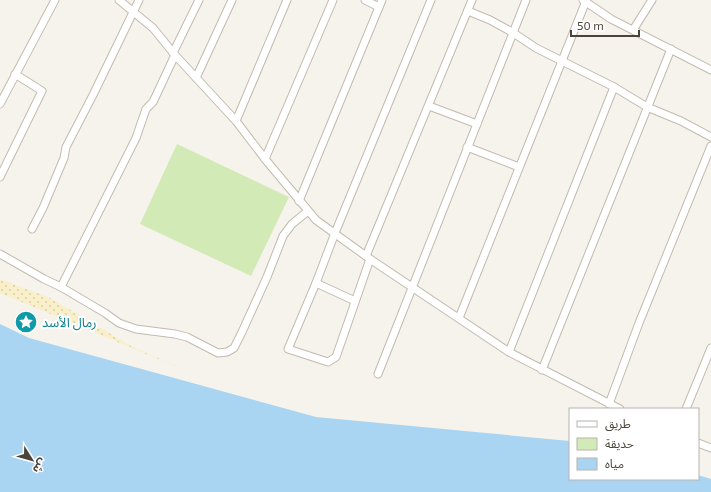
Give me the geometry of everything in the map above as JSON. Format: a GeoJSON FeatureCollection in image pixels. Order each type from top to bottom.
{"type":"FeatureCollection","features":[{"type":"Feature","properties":{"kind":"street"},"geometry":{"type":"LineString","coordinates":[[0,104],[55,0]]}},
{"type":"Feature","properties":{"kind":"street"},"geometry":{"type":"LineString","coordinates":[[119,0],[153,28],[174,54],[236,121],[265,159],[316,220],[509,352],[618,408]]}},
{"type":"Feature","properties":{"kind":"street"},"geometry":{"type":"LineString","coordinates":[[32,229],[43,208],[64,158],[66,146],[93,95],[138,0]]}},
{"type":"Feature","properties":{"kind":"street"},"geometry":{"type":"LineString","coordinates":[[61,287],[136,138],[146,109],[153,102],[199,0]]}},
{"type":"Feature","properties":{"kind":"street"},"geometry":{"type":"LineString","coordinates":[[196,78],[232,0]]}},
{"type":"Feature","properties":{"kind":"street"},"geometry":{"type":"LineString","coordinates":[[236,121],[287,0]]}},
{"type":"Feature","properties":{"kind":"street"},"geometry":{"type":"LineString","coordinates":[[265,159],[333,0]]}},
{"type":"Feature","properties":{"kind":"street"},"geometry":{"type":"LineString","coordinates":[[299,201],[381,3],[365,0]]}},
{"type":"Feature","properties":{"kind":"street"},"geometry":{"type":"LineString","coordinates":[[431,0],[288,349],[328,362],[336,357],[368,257],[472,0]]}},
{"type":"Feature","properties":{"kind":"street"},"geometry":{"type":"LineString","coordinates":[[378,374],[512,32],[526,0]]}},
{"type":"Feature","properties":{"kind":"street"},"geometry":{"type":"LineString","coordinates":[[633,30],[652,0]]}},
{"type":"Feature","properties":{"kind":"street"},"geometry":{"type":"LineString","coordinates":[[459,318],[585,1],[611,19],[711,70]]}},
{"type":"Feature","properties":{"kind":"street"},"geometry":{"type":"LineString","coordinates":[[468,11],[490,20],[536,48],[614,87],[647,107],[711,137]]}},
{"type":"Feature","properties":{"kind":"street"},"geometry":{"type":"LineString","coordinates":[[542,370],[671,49]]}},
{"type":"Feature","properties":{"kind":"street"},"geometry":{"type":"LineString","coordinates":[[0,177],[42,91],[15,74]]}},
{"type":"Feature","properties":{"kind":"street"},"geometry":{"type":"LineString","coordinates":[[509,352],[614,87]]}},
{"type":"Feature","properties":{"kind":"street"},"geometry":{"type":"LineString","coordinates":[[429,106],[477,124]]}},
{"type":"Feature","properties":{"kind":"street"},"geometry":{"type":"LineString","coordinates":[[609,404],[639,323],[711,146]]}},
{"type":"Feature","properties":{"kind":"street"},"geometry":{"type":"LineString","coordinates":[[467,147],[519,167]]}},
{"type":"Feature","properties":{"kind":"street"},"geometry":{"type":"LineString","coordinates":[[0,254],[105,312],[119,323],[136,329],[187,337],[218,353],[227,352],[234,348],[267,277],[283,236],[292,224],[308,211]]}},
{"type":"Feature","properties":{"kind":"street"},"geometry":{"type":"LineString","coordinates":[[316,283],[355,301]]}},
{"type":"Feature","properties":{"kind":"street"},"geometry":{"type":"LineString","coordinates":[[686,408],[711,348]]}},
{"type":"Feature","properties":{"kind":"street"},"geometry":{"type":"LineString","coordinates":[[699,443],[711,448]]}},
{"type":"Feature","properties":{"kind":"sand"},"geometry":{"type":"Polygon","coordinates":[[[0,279],[50,298],[131,346],[185,370],[0,293],[0,279]]]}},
{"type":"Feature","properties":{"kind":"green space"},"geometry":{"type":"Polygon","coordinates":[[[177,144],[289,197],[251,276],[140,224],[177,144]]]}},
{"type":"Feature","properties":{"kind":"water"},"geometry":{"type":"Polygon","coordinates":[[[0,324],[29,338],[316,417],[569,441],[569,480],[699,480],[699,475],[711,479],[711,492],[0,492],[0,324]]]}},
{"type":"Feature","properties":{"kind":"place","name":"رمال الأسد"},"geometry":{"type":"Point","coordinates":[26,322]}}]}
